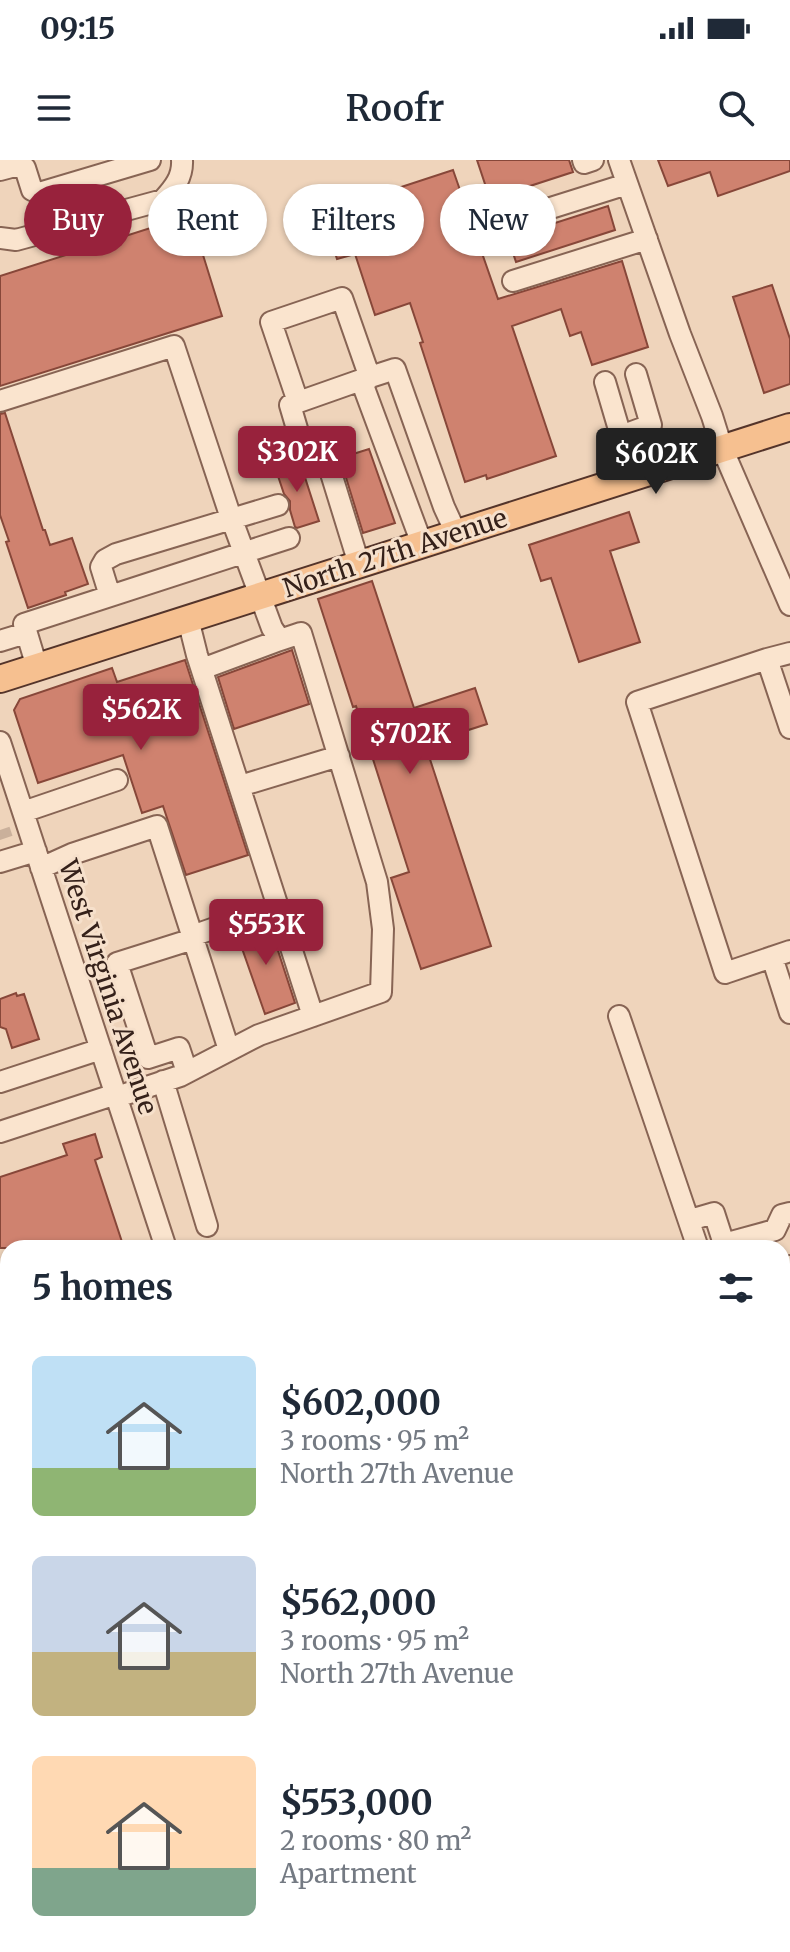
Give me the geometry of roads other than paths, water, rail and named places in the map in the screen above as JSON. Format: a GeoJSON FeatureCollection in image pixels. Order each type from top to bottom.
{"type":"FeatureCollection","features":[{"type":"Feature","properties":{"kind":"main road","name":"North 27th Avenue"},"geometry":{"type":"LineString","coordinates":[[0,679],[790,427]]}},
{"type":"Feature","properties":{"kind":"street"},"geometry":{"type":"LineString","coordinates":[[10,165],[25,168],[32,190],[39,193],[150,160]]}},
{"type":"Feature","properties":{"kind":"street"},"geometry":{"type":"LineString","coordinates":[[0,238],[16,240],[163,200],[177,184],[182,160]]}},
{"type":"Feature","properties":{"kind":"street"},"geometry":{"type":"LineString","coordinates":[[583,160],[584,163],[593,160]]}},
{"type":"Feature","properties":{"kind":"street"},"geometry":{"type":"LineString","coordinates":[[619,160],[722,448],[790,605]]}},
{"type":"Feature","properties":{"kind":"street"},"geometry":{"type":"LineString","coordinates":[[556,206],[627,184]]}},
{"type":"Feature","properties":{"kind":"street"},"geometry":{"type":"LineString","coordinates":[[513,281],[647,239]]}},
{"type":"Feature","properties":{"kind":"street"},"geometry":{"type":"LineString","coordinates":[[298,402],[271,322],[342,298],[422,544]]}},
{"type":"Feature","properties":{"kind":"street"},"geometry":{"type":"LineString","coordinates":[[0,401],[174,346],[232,519],[272,628],[280,640]]}},
{"type":"Feature","properties":{"kind":"street"},"geometry":{"type":"LineString","coordinates":[[359,564],[326,457],[303,449],[290,405],[395,369],[456,533]]}},
{"type":"Feature","properties":{"kind":"street"},"geometry":{"type":"LineString","coordinates":[[621,436],[651,425],[636,374]]}},
{"type":"Feature","properties":{"kind":"street"},"geometry":{"type":"LineString","coordinates":[[605,382],[633,477]]}},
{"type":"Feature","properties":{"kind":"street"},"geometry":{"type":"LineString","coordinates":[[110,596],[101,567],[105,560],[116,554],[278,505]]}},
{"type":"Feature","properties":{"kind":"street"},"geometry":{"type":"LineString","coordinates":[[37,667],[24,624],[289,538]]}},
{"type":"Feature","properties":{"kind":"street"},"geometry":{"type":"LineString","coordinates":[[188,619],[313,1016]]}},
{"type":"Feature","properties":{"kind":"street"},"geometry":{"type":"LineString","coordinates":[[0,641],[26,633]]}},
{"type":"Feature","properties":{"kind":"street"},"geometry":{"type":"LineString","coordinates":[[0,1132],[163,1081],[259,1035],[381,992],[383,929],[377,882],[301,633],[202,669]]}},
{"type":"Feature","properties":{"kind":"street"},"geometry":{"type":"LineString","coordinates":[[790,653],[637,702],[725,973],[781,954],[790,1013]]}},
{"type":"Feature","properties":{"kind":"street"},"geometry":{"type":"LineString","coordinates":[[767,659],[790,728]]}},
{"type":"Feature","properties":{"kind":"street","name":"West Virginia Avenue"},"geometry":{"type":"LineString","coordinates":[[0,742],[8,792],[23,812],[163,1240]]}},
{"type":"Feature","properties":{"kind":"street"},"geometry":{"type":"LineString","coordinates":[[240,786],[339,756]]}},
{"type":"Feature","properties":{"kind":"street"},"geometry":{"type":"LineString","coordinates":[[23,812],[117,780]]}},
{"type":"Feature","properties":{"kind":"street"},"geometry":{"type":"LineString","coordinates":[[3,839],[5,861],[39,860],[72,854],[157,826],[229,1050]]}},
{"type":"Feature","properties":{"kind":"street"},"geometry":{"type":"LineString","coordinates":[[187,1072],[179,1048],[148,1058],[117,963],[232,922]]}},
{"type":"Feature","properties":{"kind":"street"},"geometry":{"type":"LineString","coordinates":[[619,1016],[696,1240]]}},
{"type":"Feature","properties":{"kind":"street"},"geometry":{"type":"LineString","coordinates":[[0,1082],[101,1049]]}},
{"type":"Feature","properties":{"kind":"street"},"geometry":{"type":"LineString","coordinates":[[163,1081],[207,1226]]}},
{"type":"Feature","properties":{"kind":"street"},"geometry":{"type":"LineString","coordinates":[[690,1220],[714,1213],[723,1240]]}},
{"type":"Feature","properties":{"kind":"street"},"geometry":{"type":"LineString","coordinates":[[739,1240],[775,1230],[782,1215],[790,1213]]}},
{"type":"Feature","properties":{"kind":"tunnel"},"geometry":{"type":"LineString","coordinates":[[0,830],[3,839]]}}]}
